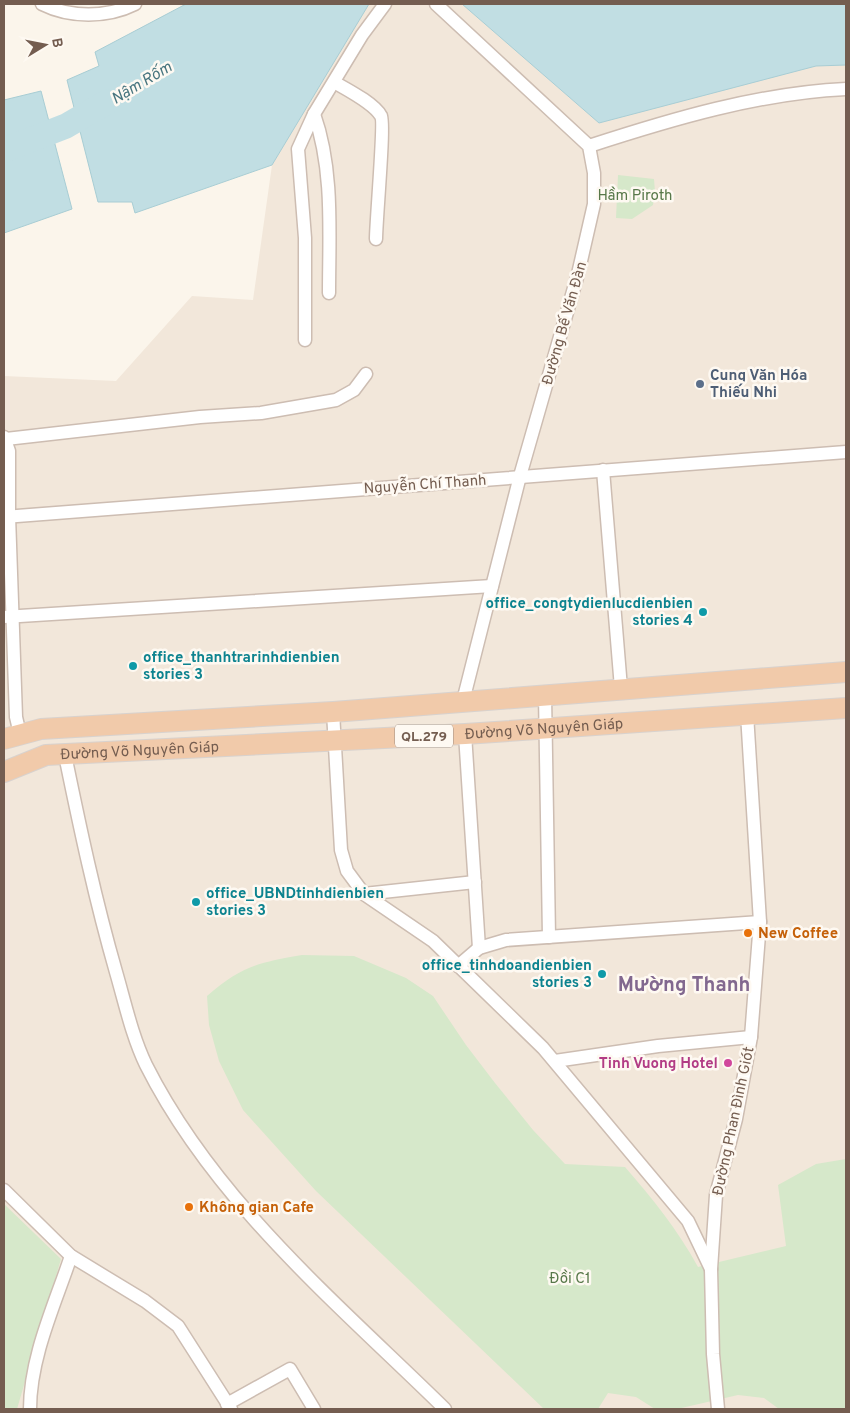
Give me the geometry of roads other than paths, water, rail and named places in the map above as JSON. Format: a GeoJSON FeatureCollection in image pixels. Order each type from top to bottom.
{"type":"FeatureCollection","features":[{"type":"Feature","properties":{"kind":"highway","name":"Đường Võ Nguyên Giáp"},"geometry":{"type":"LineString","coordinates":[[12,736],[40,730],[333,712],[621,688],[846,672]]}},
{"type":"Feature","properties":{"kind":"highway"},"geometry":{"type":"LineString","coordinates":[[462,701],[464,734]]}},
{"type":"Feature","properties":{"kind":"highway","name":"Đường Võ Nguyên Giáp"},"geometry":{"type":"LineString","coordinates":[[4,772],[46,755],[334,742],[846,708]]}},
{"type":"Feature","properties":{"kind":"highway"},"geometry":{"type":"LineString","coordinates":[[212,719],[213,748]]}},
{"type":"Feature","properties":{"kind":"street"},"geometry":{"type":"LineString","coordinates":[[42,4],[74,13],[101,15],[123,10],[135,4]]}},
{"type":"Feature","properties":{"kind":"street"},"geometry":{"type":"LineString","coordinates":[[306,340],[305,238],[298,149],[314,114],[385,4]]}},
{"type":"Feature","properties":{"kind":"street"},"geometry":{"type":"LineString","coordinates":[[436,4],[590,146],[689,116],[812,91],[846,89]]}},
{"type":"Feature","properties":{"kind":"street"},"geometry":{"type":"LineString","coordinates":[[334,82],[374,108],[382,116],[383,131],[376,198],[376,239]]}},
{"type":"Feature","properties":{"kind":"street"},"geometry":{"type":"LineString","coordinates":[[314,114],[322,136],[327,174],[329,293]]}},
{"type":"Feature","properties":{"kind":"street","name":"Đường Bế Văn Đàn"},"geometry":{"type":"LineString","coordinates":[[462,701],[520,476],[578,274],[594,204],[594,174],[590,146]]}},
{"type":"Feature","properties":{"kind":"street"},"geometry":{"type":"LineString","coordinates":[[12,736],[16,717],[8,617],[6,516],[9,451],[5,438],[200,417],[261,413],[336,400],[354,390],[366,374]]}},
{"type":"Feature","properties":{"kind":"street","name":"Nguyễn Chí Thanh"},"geometry":{"type":"LineString","coordinates":[[6,516],[846,452]]}},
{"type":"Feature","properties":{"kind":"street"},"geometry":{"type":"LineString","coordinates":[[603,470],[621,688]]}},
{"type":"Feature","properties":{"kind":"street"},"geometry":{"type":"LineString","coordinates":[[8,617],[492,586]]}},
{"type":"Feature","properties":{"kind":"street"},"geometry":{"type":"LineString","coordinates":[[545,695],[549,937]]}},
{"type":"Feature","properties":{"kind":"street"},"geometry":{"type":"LineString","coordinates":[[333,712],[341,850],[347,871],[364,894],[433,941],[555,1061],[688,1221],[712,1269]]}},
{"type":"Feature","properties":{"kind":"street","name":"Đường Phan Đình Giót"},"geometry":{"type":"LineString","coordinates":[[718,1409],[713,1354],[712,1269],[716,1195],[736,1120],[751,1037],[760,922],[747,714]]}},
{"type":"Feature","properties":{"kind":"street"},"geometry":{"type":"LineString","coordinates":[[464,734],[479,948]]}},
{"type":"Feature","properties":{"kind":"street"},"geometry":{"type":"LineString","coordinates":[[64,755],[92,886],[134,1036],[146,1064],[186,1136],[225,1187],[288,1256],[445,1409]]}},
{"type":"Feature","properties":{"kind":"street"},"geometry":{"type":"LineString","coordinates":[[364,894],[475,882]]}},
{"type":"Feature","properties":{"kind":"street"},"geometry":{"type":"LineString","coordinates":[[458,966],[479,948],[506,940],[760,922]]}},
{"type":"Feature","properties":{"kind":"street"},"geometry":{"type":"LineString","coordinates":[[555,1061],[658,1046],[751,1037]]}},
{"type":"Feature","properties":{"kind":"street"},"geometry":{"type":"LineString","coordinates":[[4,1190],[71,1256],[145,1301],[178,1326],[229,1407],[290,1369],[314,1409]]}},
{"type":"Feature","properties":{"kind":"street"},"geometry":{"type":"LineString","coordinates":[[30,1409],[30,1392],[38,1356],[71,1256]]}},
{"type":"Feature","properties":{"kind":"water"},"geometry":{"type":"Polygon","coordinates":[[[186,4],[369,4],[272,165],[135,213],[132,202],[98,202],[67,80],[99,66],[95,52],[186,4]]]}},
{"type":"Feature","properties":{"kind":"water"},"geometry":{"type":"Polygon","coordinates":[[[462,4],[846,4],[846,65],[816,66],[599,123],[462,4]]]}},
{"type":"Feature","properties":{"kind":"water"},"geometry":{"type":"Polygon","coordinates":[[[41,91],[72,209],[4,233],[4,100],[41,91]]]}},
{"type":"Feature","properties":{"kind":"waterway","name":"Nậm Rốm"},"geometry":{"type":"LineString","coordinates":[[4,150],[66,126],[107,102]]}},
{"type":"Feature","properties":{"kind":"place","name":"Cung Văn Hóa Thiếu Nhi"},"geometry":{"type":"Point","coordinates":[700,384]}},
{"type":"Feature","properties":{"kind":"place","name":"office_congtydienlucdienbien stories 4"},"geometry":{"type":"Point","coordinates":[703,612]}},
{"type":"Feature","properties":{"kind":"place","name":"office_thanhtrarinhdienbien stories 3"},"geometry":{"type":"Point","coordinates":[133,666]}},
{"type":"Feature","properties":{"kind":"place","name":"office_UBNDtinhdienbien stories 3"},"geometry":{"type":"Point","coordinates":[196,902]}},
{"type":"Feature","properties":{"kind":"place","name":"New Coffee"},"geometry":{"type":"Point","coordinates":[748,933]}},
{"type":"Feature","properties":{"kind":"place","name":"office_tinhdoandienbien stories 3"},"geometry":{"type":"Point","coordinates":[602,974]}},
{"type":"Feature","properties":{"kind":"place","name":"Tinh Vuong Hotel"},"geometry":{"type":"Point","coordinates":[728,1063]}},
{"type":"Feature","properties":{"kind":"place","name":"Không gian Cafe"},"geometry":{"type":"Point","coordinates":[189,1207]}},
{"type":"Feature","properties":{"kind":"district","name":"Mường Thanh"},"geometry":{"type":"Point","coordinates":[684,984]}},
{"type":"Feature","properties":{"kind":"park label","name":"Hầm Piroth"},"geometry":{"type":"Point","coordinates":[635,195]}},
{"type":"Feature","properties":{"kind":"park label","name":"Đồi C1"},"geometry":{"type":"Point","coordinates":[570,1278]}}]}
